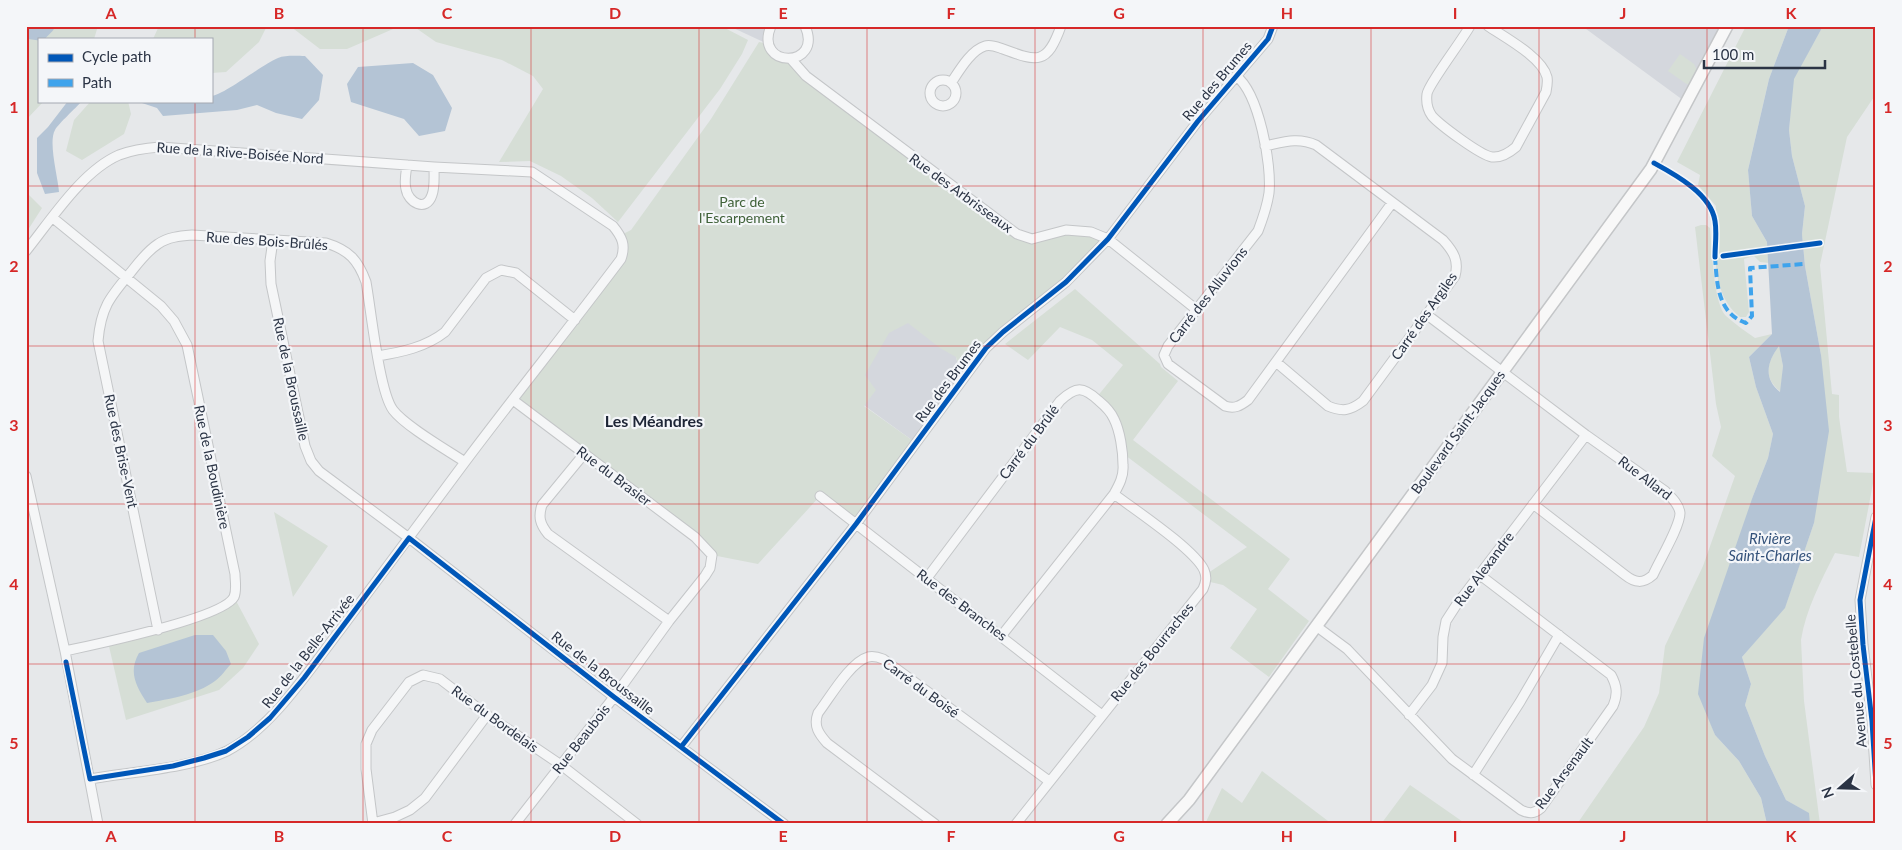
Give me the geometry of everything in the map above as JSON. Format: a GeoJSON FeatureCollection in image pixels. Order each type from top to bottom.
{"type":"FeatureCollection","features":[{"type":"Feature","properties":{"kind":"street","name":"Rue des Arbrisseaux"},"geometry":{"type":"LineString","coordinates":[[771,26],[768,34],[768,44],[771,50],[782,58],[791,59],[814,82],[1017,234],[1032,239],[1066,230],[1091,232],[1108,239],[1197,310]]}},
{"type":"Feature","properties":{"kind":"street"},"geometry":{"type":"LineString","coordinates":[[791,59],[804,52],[808,44],[805,26]]}},
{"type":"Feature","properties":{"kind":"street"},"geometry":{"type":"LineString","coordinates":[[951,82],[974,53],[984,46],[993,45],[1029,59],[1043,57],[1053,47],[1061,26]]}},
{"type":"Feature","properties":{"kind":"street","name":"Rue des Brumes"},"geometry":{"type":"LineString","coordinates":[[681,747],[856,524],[986,348],[1002,332],[1066,282],[1108,239],[1198,121],[1268,38],[1273,26]]}},
{"type":"Feature","properties":{"kind":"street"},"geometry":{"type":"LineString","coordinates":[[1470,26],[1427,91],[1427,108],[1432,116],[1444,126],[1482,154],[1493,157],[1509,153],[1516,147],[1546,92],[1548,84],[1540,63],[1488,26]]}},
{"type":"Feature","properties":{"kind":"street","name":"Boulevard Saint-Jacques"},"geometry":{"type":"LineString","coordinates":[[1167,824],[1189,800],[1651,169],[1728,26]]}},
{"type":"Feature","properties":{"kind":"street","name":"Carré des Alluvions"},"geometry":{"type":"LineString","coordinates":[[1236,76],[1243,82],[1253,101],[1265,146],[1269,191],[1265,213],[1258,231],[1168,346],[1164,355],[1168,364],[1225,406],[1236,407],[1248,400],[1392,203]]}},
{"type":"Feature","properties":{"kind":"street","name":"Carré des Argiles"},"geometry":{"type":"LineString","coordinates":[[1265,146],[1293,140],[1305,140],[1316,145],[1443,240],[1452,250],[1458,267],[1455,276],[1363,401],[1354,408],[1345,411],[1328,406],[1276,362]]}},
{"type":"Feature","properties":{"kind":"street","name":"Rue de la Rive-Boisée Nord"},"geometry":{"type":"LineString","coordinates":[[26,251],[79,186],[97,168],[118,156],[140,149],[160,147],[434,167],[532,172],[617,231],[624,243],[624,252],[621,259],[575,320]]}},
{"type":"Feature","properties":{"kind":"street"},"geometry":{"type":"LineString","coordinates":[[407,165],[405,188],[409,199],[416,204],[422,205],[428,202],[432,195],[434,167]]}},
{"type":"Feature","properties":{"kind":"street","name":"Rue de la Boudinière"},"geometry":{"type":"LineString","coordinates":[[53,218],[161,306],[174,321],[187,345],[236,587],[234,597],[227,604],[210,612],[158,630],[65,651]]}},
{"type":"Feature","properties":{"kind":"street","name":"Rue des Bois-Brûlés"},"geometry":{"type":"LineString","coordinates":[[126,278],[146,253],[159,243],[172,238],[192,235],[326,243],[339,247],[360,266],[366,282],[385,391],[393,410],[402,420],[465,462]]}},
{"type":"Feature","properties":{"kind":"street","name":"Rue de la Broussaille"},"geometry":{"type":"LineString","coordinates":[[273,240],[270,261],[271,284],[305,446],[311,461],[335,484],[409,538],[614,697],[784,824]]}},
{"type":"Feature","properties":{"kind":"street"},"geometry":{"type":"LineString","coordinates":[[378,356],[400,352],[437,338],[445,332],[486,278],[501,270],[516,272],[575,320]]}},
{"type":"Feature","properties":{"kind":"street","name":"Rue des Brise-Vent"},"geometry":{"type":"LineString","coordinates":[[126,278],[111,295],[99,326],[98,341],[158,630]]}},
{"type":"Feature","properties":{"kind":"street","name":"Rue Allard"},"geometry":{"type":"LineString","coordinates":[[1426,314],[1586,435],[1665,491],[1675,500],[1680,512],[1678,522],[1653,574],[1647,580],[1633,582],[1534,504]]}},
{"type":"Feature","properties":{"kind":"street","name":"Rue de la Belle-Arrivée"},"geometry":{"type":"LineString","coordinates":[[90,778],[173,766],[226,751],[248,737],[270,718],[304,678],[465,462],[575,320]]}},
{"type":"Feature","properties":{"kind":"street","name":"Carré du Brûlé"},"geometry":{"type":"LineString","coordinates":[[927,578],[1060,401],[1076,390],[1083,389],[1091,394],[1108,409],[1114,418],[1124,466],[1121,481],[1114,494],[1002,636]]}},
{"type":"Feature","properties":{"kind":"street","name":"Rue du Brasier"},"geometry":{"type":"LineString","coordinates":[[513,400],[695,537],[712,555]]}},
{"type":"Feature","properties":{"kind":"street","name":"Rue Alexandre"},"geometry":{"type":"LineString","coordinates":[[1409,715],[1432,686],[1442,663],[1446,621],[1586,435]]}},
{"type":"Feature","properties":{"kind":"street"},"geometry":{"type":"LineString","coordinates":[[584,454],[542,505],[539,514],[543,528],[548,534],[669,621]]}},
{"type":"Feature","properties":{"kind":"street"},"geometry":{"type":"LineString","coordinates":[[26,476],[31,518],[65,651],[98,824]]}},
{"type":"Feature","properties":{"kind":"street","name":"Rue des Bourraches"},"geometry":{"type":"LineString","coordinates":[[1016,824],[1203,589],[1206,581],[1204,568],[1186,549],[1114,494]]}},
{"type":"Feature","properties":{"kind":"street","name":"Rue des Branches"},"geometry":{"type":"LineString","coordinates":[[820,496],[1102,714]]}},
{"type":"Feature","properties":{"kind":"street","name":"Avenue du Costebelle"},"geometry":{"type":"LineString","coordinates":[[1876,517],[1860,600],[1863,645],[1874,721],[1876,785]]}},
{"type":"Feature","properties":{"kind":"street","name":"Rue Beaubois"},"geometry":{"type":"LineString","coordinates":[[514,824],[614,697],[669,621],[705,576],[710,568],[712,555]]}},
{"type":"Feature","properties":{"kind":"street","name":"Rue Arsenault"},"geometry":{"type":"LineString","coordinates":[[1316,626],[1347,649],[1383,684],[1409,715],[1452,759],[1521,810],[1534,813],[1540,810],[1613,706],[1617,696],[1616,684],[1611,675],[1480,575]]}},
{"type":"Feature","properties":{"kind":"street"},"geometry":{"type":"LineString","coordinates":[[1473,775],[1520,702],[1559,635]]}},
{"type":"Feature","properties":{"kind":"street","name":"Carré du Boisé"},"geometry":{"type":"LineString","coordinates":[[935,824],[827,743],[816,727],[818,713],[854,665],[868,657],[875,656],[883,659],[1049,781]]}},
{"type":"Feature","properties":{"kind":"street","name":"Rue du Bordelais"},"geometry":{"type":"LineString","coordinates":[[373,823],[366,769],[366,744],[372,730],[409,682],[423,675],[440,679],[487,715],[561,765],[626,820],[637,824]]}},
{"type":"Feature","properties":{"kind":"street"},"geometry":{"type":"LineString","coordinates":[[373,823],[395,818],[410,810],[425,798],[487,715]]}},
{"type":"Feature","properties":{"kind":"shaded area"},"geometry":{"type":"Polygon","coordinates":[[[729,26],[771,26],[768,44],[729,26]]]}},
{"type":"Feature","properties":{"kind":"shaded area"},"geometry":{"type":"Polygon","coordinates":[[[1582,26],[1727,26],[1687,103],[1582,26]]]}},
{"type":"Feature","properties":{"kind":"shaded area"},"geometry":{"type":"Polygon","coordinates":[[[931,262],[962,380],[916,443],[756,327],[931,262]]]}},
{"type":"Feature","properties":{"kind":"green space"},"geometry":{"type":"Polygon","coordinates":[[[26,26],[98,26],[94,38],[38,38],[38,102],[43,102],[26,120],[26,26]]]}},
{"type":"Feature","properties":{"kind":"green space"},"geometry":{"type":"Polygon","coordinates":[[[159,26],[267,26],[259,42],[226,72],[212,73],[212,38],[153,38],[159,26]]]}},
{"type":"Feature","properties":{"kind":"green space"},"geometry":{"type":"Polygon","coordinates":[[[290,26],[400,26],[347,49],[320,49],[290,26]]]}},
{"type":"Feature","properties":{"kind":"green space"},"geometry":{"type":"Polygon","coordinates":[[[413,26],[721,26],[748,40],[742,54],[720,89],[618,222],[592,198],[561,176],[530,161],[499,162],[543,89],[533,76],[502,60],[436,42],[413,26]]]}},
{"type":"Feature","properties":{"kind":"green space"},"geometry":{"type":"Polygon","coordinates":[[[1746,26],[1789,26],[1769,79],[1748,170],[1752,216],[1767,242],[1769,263],[1760,262],[1754,256],[1744,259],[1749,312],[1746,317],[1740,317],[1730,307],[1718,280],[1715,250],[1716,206],[1698,185],[1700,175],[1677,162],[1746,26]]]}},
{"type":"Feature","properties":{"kind":"green space"},"geometry":{"type":"Polygon","coordinates":[[[1823,26],[1876,26],[1876,94],[1847,137],[1820,265],[1832,394],[1839,395],[1839,417],[1847,472],[1875,473],[1859,557],[1835,553],[1810,606],[1803,629],[1801,640],[1804,701],[1820,824],[1810,824],[1808,813],[1786,800],[1765,756],[1745,705],[1751,684],[1742,657],[1785,607],[1814,523],[1821,355],[1805,266],[1802,234],[1805,206],[1792,156],[1789,130],[1793,79],[1823,26]]]}},
{"type":"Feature","properties":{"kind":"green space","name":"Parc de l'Escarpement"},"geometry":{"type":"Polygon","coordinates":[[[759,42],[768,44],[791,59],[989,215],[1032,239],[1066,230],[1108,239],[1012,325],[962,380],[956,357],[940,348],[908,323],[889,333],[865,375],[876,390],[864,406],[916,443],[856,524],[820,496],[758,564],[712,555],[513,400],[621,259],[621,235],[631,230],[711,119],[759,42]]]}},
{"type":"Feature","properties":{"kind":"green space"},"geometry":{"type":"Polygon","coordinates":[[[1680,54],[1694,64],[1697,70],[1689,85],[1668,71],[1680,54]]]}},
{"type":"Feature","properties":{"kind":"green space"},"geometry":{"type":"Polygon","coordinates":[[[90,102],[128,102],[131,114],[124,134],[82,160],[66,151],[74,120],[90,102]]]}},
{"type":"Feature","properties":{"kind":"green space"},"geometry":{"type":"Polygon","coordinates":[[[26,192],[42,208],[26,233],[26,192]]]}},
{"type":"Feature","properties":{"kind":"green space"},"geometry":{"type":"Polygon","coordinates":[[[1706,225],[1710,228],[1718,299],[1726,316],[1755,338],[1772,334],[1749,357],[1756,387],[1773,434],[1768,458],[1753,496],[1706,711],[1715,735],[1739,761],[1761,798],[1767,824],[1577,824],[1644,727],[1659,693],[1665,646],[1703,566],[1735,476],[1712,456],[1721,427],[1716,404],[1695,227],[1706,225]]]}},
{"type":"Feature","properties":{"kind":"green space"},"geometry":{"type":"Polygon","coordinates":[[[1075,289],[1178,381],[1133,440],[1290,559],[1268,589],[1309,621],[1269,677],[1230,648],[1257,609],[1223,585],[1206,581],[1208,573],[1247,547],[1121,452],[1118,432],[1096,398],[1123,365],[1092,340],[1060,327],[1028,360],[1005,344],[1075,289]]]}},
{"type":"Feature","properties":{"kind":"green space"},"geometry":{"type":"Polygon","coordinates":[[[1779,345],[1783,366],[1781,392],[1771,381],[1768,370],[1769,364],[1779,345]]]}},
{"type":"Feature","properties":{"kind":"green space"},"geometry":{"type":"Polygon","coordinates":[[[274,512],[328,546],[293,597],[274,512]]]}},
{"type":"Feature","properties":{"kind":"green space"},"geometry":{"type":"Polygon","coordinates":[[[234,597],[259,644],[243,668],[219,690],[126,720],[108,642],[210,612],[234,597]]]}},
{"type":"Feature","properties":{"kind":"green space"},"geometry":{"type":"Polygon","coordinates":[[[1262,771],[1332,824],[1205,824],[1222,788],[1242,803],[1262,771]]]}},
{"type":"Feature","properties":{"kind":"green space"},"geometry":{"type":"Polygon","coordinates":[[[1410,785],[1466,824],[1381,824],[1410,785]]]}},
{"type":"Feature","properties":{"kind":"water","name":"Rivière Saint-Charles"},"geometry":{"type":"Polygon","coordinates":[[[1789,26],[1823,26],[1794,79],[1789,130],[1792,156],[1805,206],[1802,234],[1805,266],[1821,355],[1829,431],[1814,523],[1785,608],[1742,657],[1751,684],[1745,705],[1765,756],[1786,800],[1809,813],[1810,824],[1767,824],[1761,798],[1739,761],[1715,735],[1698,694],[1704,638],[1768,458],[1773,434],[1756,387],[1749,357],[1772,334],[1767,242],[1752,216],[1748,170],[1769,79],[1789,26]],[[1779,346],[1770,364],[1769,376],[1780,392],[1783,366],[1779,346]]]}},
{"type":"Feature","properties":{"kind":"water"},"geometry":{"type":"Polygon","coordinates":[[[305,56],[323,75],[319,100],[302,119],[276,113],[257,105],[237,110],[163,116],[157,108],[139,102],[212,102],[212,96],[224,91],[278,58],[305,56]]]}},
{"type":"Feature","properties":{"kind":"water"},"geometry":{"type":"Polygon","coordinates":[[[413,63],[433,75],[452,108],[445,131],[419,136],[404,119],[351,102],[347,84],[358,67],[413,63]]]}},
{"type":"Feature","properties":{"kind":"water"},"geometry":{"type":"Polygon","coordinates":[[[67,102],[81,102],[60,124],[53,135],[53,151],[59,192],[45,194],[37,173],[37,138],[67,102]]]}},
{"type":"Feature","properties":{"kind":"water"},"geometry":{"type":"Polygon","coordinates":[[[195,635],[213,635],[226,651],[231,664],[208,686],[182,696],[147,703],[137,685],[134,673],[134,666],[139,653],[195,635]]]}},
{"type":"Feature","properties":{"kind":"waterway"},"geometry":{"type":"LineString","coordinates":[[26,31],[40,33],[47,26]]}},
{"type":"Feature","properties":{"kind":"marked path"},"geometry":{"type":"LineString","coordinates":[[1715,257],[1718,287],[1724,305],[1736,318],[1746,323],[1752,316],[1750,268],[1804,264]]}},
{"type":"Feature","properties":{"kind":"cycle path"},"geometry":{"type":"LineString","coordinates":[[681,747],[856,524],[986,348],[1003,332],[1066,282],[1108,239],[1198,121],[1268,39],[1273,26]]}},
{"type":"Feature","properties":{"kind":"cycle path"},"geometry":{"type":"LineString","coordinates":[[1654,163],[1691,186],[1707,202],[1715,221],[1715,257]]}},
{"type":"Feature","properties":{"kind":"cycle path"},"geometry":{"type":"LineString","coordinates":[[1723,256],[1820,243]]}},
{"type":"Feature","properties":{"kind":"cycle path"},"geometry":{"type":"LineString","coordinates":[[1876,517],[1860,600],[1872,721],[1876,785]]}},
{"type":"Feature","properties":{"kind":"cycle path"},"geometry":{"type":"LineString","coordinates":[[66,662],[90,779],[173,766],[226,751],[248,737],[270,718],[304,678],[409,538],[614,697],[784,824]]}},
{"type":"Feature","properties":{"kind":"district","name":"Les Méandres"},"geometry":{"type":"Point","coordinates":[654,421]}}]}
